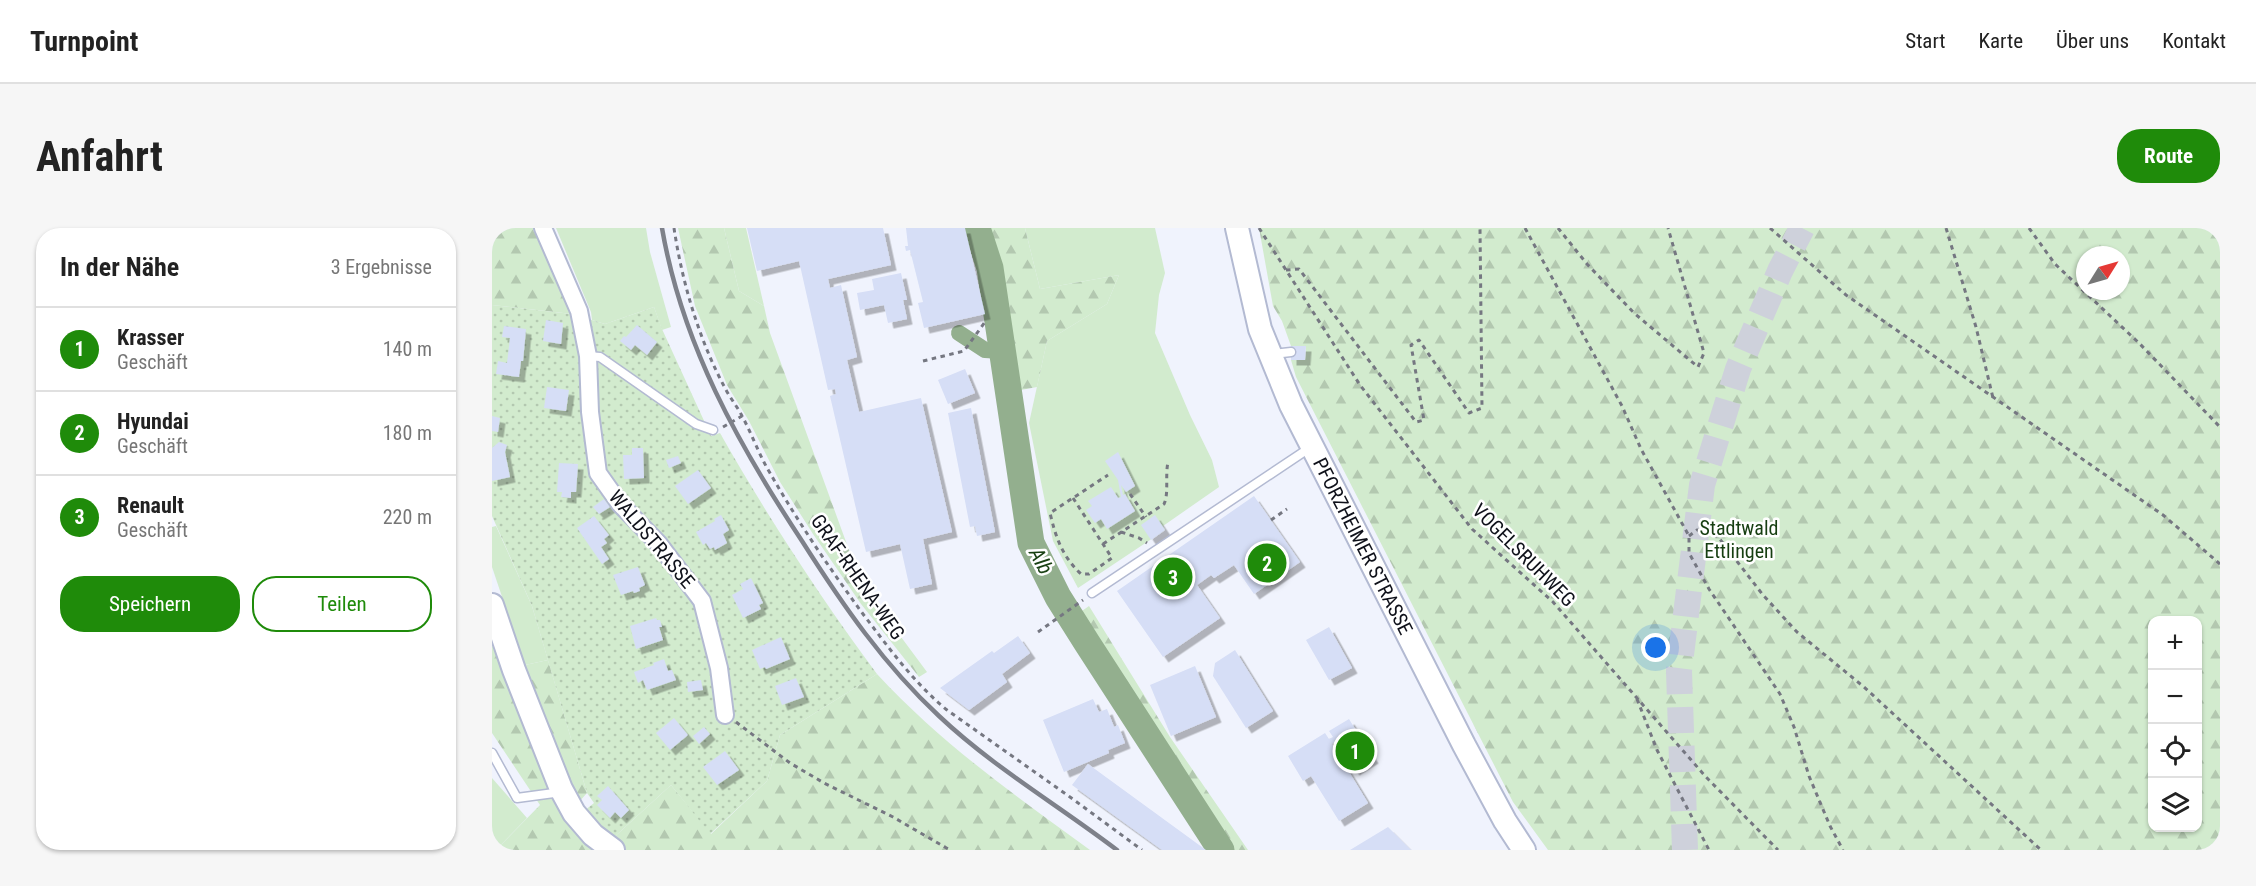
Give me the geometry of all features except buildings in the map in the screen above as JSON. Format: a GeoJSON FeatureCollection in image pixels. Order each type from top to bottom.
{"type":"FeatureCollection","features":[{"type":"Feature","properties":{"kind":"main road","name":"PFORZHEIMER STRASSE"},"geometry":{"type":"LineString","coordinates":[[1237,228],[1254,308],[1280,353],[1311,446],[1478,772],[1524,850]]}},
{"type":"Feature","properties":{"kind":"main road"},"geometry":{"type":"LineString","coordinates":[[492,605],[514,670],[561,789],[574,813],[593,835],[613,850]]}},
{"type":"Feature","properties":{"kind":"street","name":"WALDSTRASSE"},"geometry":{"type":"LineString","coordinates":[[543,228],[579,311],[588,356],[590,412],[598,473],[620,504],[659,544],[702,601],[719,668],[725,714]]}},
{"type":"Feature","properties":{"kind":"lane"},"geometry":{"type":"LineString","coordinates":[[588,356],[600,357],[696,424],[712,430]]}},
{"type":"Feature","properties":{"kind":"lane"},"geometry":{"type":"LineString","coordinates":[[1092,594],[1311,446]]}},
{"type":"Feature","properties":{"kind":"lane"},"geometry":{"type":"LineString","coordinates":[[492,753],[517,798],[554,793],[561,789]]}},
{"type":"Feature","properties":{"kind":"path","name":"GRAF-RHENA-WEG"},"geometry":{"type":"LineString","coordinates":[[674,228],[688,295],[725,388],[742,416],[769,472],[808,535],[898,660],[933,698],[1142,850]]}},
{"type":"Feature","properties":{"kind":"path","name":"VOGELSRUHWEG"},"geometry":{"type":"LineString","coordinates":[[1259,228],[1360,385],[1472,529],[1553,602],[1706,777],[1778,850]]}},
{"type":"Feature","properties":{"kind":"path"},"geometry":{"type":"LineString","coordinates":[[1287,270],[1299,269],[1416,422],[1424,420],[1412,345],[1419,340],[1469,413],[1482,408],[1480,228]]}},
{"type":"Feature","properties":{"kind":"path"},"geometry":{"type":"LineString","coordinates":[[1525,228],[1689,536],[1689,553],[1709,589],[1780,694],[1794,728],[1809,776],[1843,850]]}},
{"type":"Feature","properties":{"kind":"path"},"geometry":{"type":"LineString","coordinates":[[1558,228],[1587,264],[1634,313],[1698,367],[1704,353],[1668,228]]}},
{"type":"Feature","properties":{"kind":"path"},"geometry":{"type":"LineString","coordinates":[[1770,228],[1846,296],[2163,515],[2220,564]]}},
{"type":"Feature","properties":{"kind":"path"},"geometry":{"type":"LineString","coordinates":[[1946,228],[1976,327],[1994,400]]}},
{"type":"Feature","properties":{"kind":"path"},"geometry":{"type":"LineString","coordinates":[[2029,228],[2055,264],[2139,343],[2220,427]]}},
{"type":"Feature","properties":{"kind":"path"},"geometry":{"type":"LineString","coordinates":[[922,361],[964,351],[985,322]]}},
{"type":"Feature","properties":{"kind":"path"},"geometry":{"type":"LineString","coordinates":[[712,430],[742,416]]}},
{"type":"Feature","properties":{"kind":"path"},"geometry":{"type":"LineString","coordinates":[[1103,544],[1164,504],[1167,498],[1165,481],[1168,462]]}},
{"type":"Feature","properties":{"kind":"path"},"geometry":{"type":"LineString","coordinates":[[1073,498],[1112,558],[1089,574],[1081,574],[1068,561],[1056,540],[1050,513],[1108,475]]}},
{"type":"Feature","properties":{"kind":"path"},"geometry":{"type":"LineString","coordinates":[[1130,494],[1146,516]]}},
{"type":"Feature","properties":{"kind":"path"},"geometry":{"type":"LineString","coordinates":[[1271,520],[1287,509]]}},
{"type":"Feature","properties":{"kind":"path"},"geometry":{"type":"LineString","coordinates":[[1689,536],[1697,530],[1707,531],[1719,538],[1762,595],[1797,632],[1864,687],[2041,850]]}},
{"type":"Feature","properties":{"kind":"path"},"geometry":{"type":"LineString","coordinates":[[1121,532],[1144,540],[1155,553]]}},
{"type":"Feature","properties":{"kind":"path"},"geometry":{"type":"LineString","coordinates":[[1038,632],[1073,606]]}},
{"type":"Feature","properties":{"kind":"path"},"geometry":{"type":"LineString","coordinates":[[1635,694],[1658,750],[1709,850]]}},
{"type":"Feature","properties":{"kind":"path"},"geometry":{"type":"LineString","coordinates":[[725,714],[753,733],[790,764],[950,850]]}},
{"type":"Feature","properties":{"kind":"green space"},"geometry":{"type":"Polygon","coordinates":[[[492,228],[535,228],[572,314],[492,305],[492,228]]]}},
{"type":"Feature","properties":{"kind":"green space"},"geometry":{"type":"Polygon","coordinates":[[[556,228],[646,228],[650,252],[671,327],[662,330],[654,307],[605,324],[592,320],[591,312],[556,228]]]}},
{"type":"Feature","properties":{"kind":"green space"},"geometry":{"type":"Polygon","coordinates":[[[678,228],[724,228],[739,291],[764,306],[770,333],[861,583],[927,672],[919,677],[861,604],[813,534],[780,482],[749,421],[727,385],[695,306],[678,228]]]}},
{"type":"Feature","properties":{"kind":"green space"},"geometry":{"type":"Polygon","coordinates":[[[724,228],[746,228],[764,306],[739,291],[724,228]]]}},
{"type":"Feature","properties":{"kind":"green space"},"geometry":{"type":"Polygon","coordinates":[[[985,228],[1025,228],[1040,289],[1119,275],[1107,304],[1047,341],[1037,387],[1021,390],[1009,362],[997,279],[985,228]]]}},
{"type":"Feature","properties":{"kind":"green space"},"geometry":{"type":"Polygon","coordinates":[[[1025,228],[1155,228],[1165,273],[1159,295],[1155,333],[1212,460],[1219,487],[1163,526],[1165,530],[1078,588],[1053,541],[1029,423],[1047,341],[1107,304],[1119,275],[1040,289],[1025,228]]]}},
{"type":"Feature","properties":{"kind":"green space","name":"Stadtwald Ettlingen"},"geometry":{"type":"Polygon","coordinates":[[[1259,228],[2220,228],[2220,850],[1548,850],[1513,802],[1296,377],[1291,360],[1305,360],[1306,347],[1291,346],[1282,321],[1273,306],[1259,228]]]}},
{"type":"Feature","properties":{"kind":"green space"},"geometry":{"type":"Polygon","coordinates":[[[492,305],[572,314],[605,324],[654,307],[711,436],[720,433],[795,556],[877,674],[780,735],[767,781],[710,834],[671,785],[611,840],[584,811],[594,803],[587,793],[532,606],[492,516],[492,305]]]}},
{"type":"Feature","properties":{"kind":"green space"},"geometry":{"type":"Polygon","coordinates":[[[496,526],[532,606],[548,660],[525,665],[492,567],[492,527],[496,526]]]}},
{"type":"Feature","properties":{"kind":"green space"},"geometry":{"type":"Polygon","coordinates":[[[1089,606],[1170,737],[1248,850],[1207,850],[1062,625],[1089,606]]]}},
{"type":"Feature","properties":{"kind":"green space"},"geometry":{"type":"Polygon","coordinates":[[[492,645],[548,785],[566,821],[585,842],[596,850],[496,850],[540,805],[492,733],[492,645]]]}},
{"type":"Feature","properties":{"kind":"green space"},"geometry":{"type":"Polygon","coordinates":[[[548,660],[587,793],[579,802],[568,782],[523,670],[526,669],[525,665],[548,660]]]}},
{"type":"Feature","properties":{"kind":"green space"},"geometry":{"type":"Polygon","coordinates":[[[877,674],[953,746],[1090,850],[604,850],[611,840],[671,785],[711,834],[767,781],[780,735],[877,674]]]}},
{"type":"Feature","properties":{"kind":"green space"},"geometry":{"type":"Polygon","coordinates":[[[492,778],[527,818],[496,850],[492,850],[492,778]]]}},
{"type":"Feature","properties":{"kind":"waterway","name":"Alb"},"geometry":{"type":"LineString","coordinates":[[977,228],[990,268],[1031,543],[1058,597],[1221,850]]}},
{"type":"Feature","properties":{"kind":"waterway"},"geometry":{"type":"LineString","coordinates":[[959,333],[985,350],[1001,351]]}},
{"type":"Feature","properties":{"kind":"tunnel"},"geometry":{"type":"LineString","coordinates":[[1685,850],[1679,671],[1702,485],[1738,369],[1780,271],[1802,228]]}},
{"type":"Feature","properties":{"kind":"railway"},"geometry":{"type":"LineString","coordinates":[[662,228],[683,312],[716,392],[778,504],[848,611],[900,676],[960,735],[1003,769],[1117,850]]}},
{"type":"Feature","properties":{"kind":"place","name":"Hyundai"},"geometry":{"type":"Point","coordinates":[1267,563]}},
{"type":"Feature","properties":{"kind":"place","name":"Renault"},"geometry":{"type":"Point","coordinates":[1173,577]}},
{"type":"Feature","properties":{"kind":"place","name":"Krasser"},"geometry":{"type":"Point","coordinates":[1355,751]}}]}
